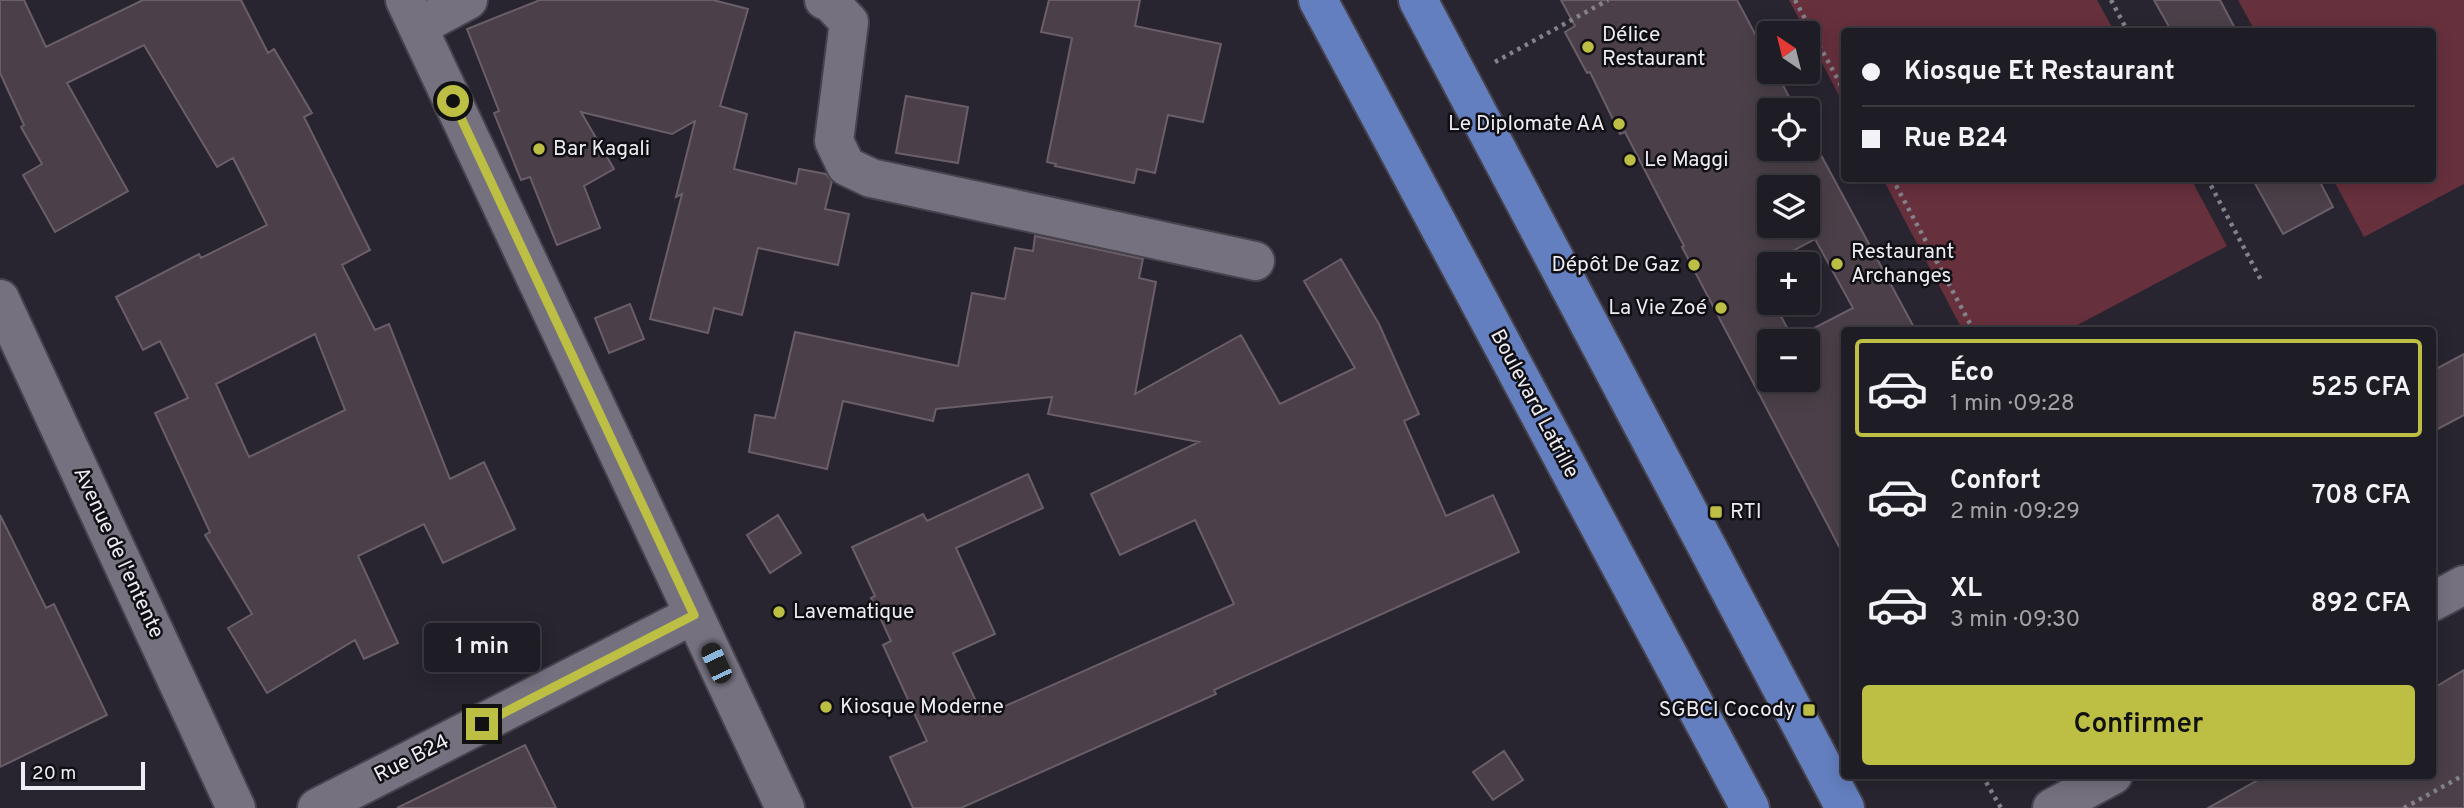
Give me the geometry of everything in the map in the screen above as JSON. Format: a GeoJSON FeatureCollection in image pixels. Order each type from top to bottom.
{"type":"FeatureCollection","features":[{"type":"Feature","properties":{"kind":"main road","name":"Boulevard Latrille"},"geometry":{"type":"LineString","coordinates":[[1318,0],[1750,808]]}},
{"type":"Feature","properties":{"kind":"main road"},"geometry":{"type":"LineString","coordinates":[[1418,0],[1845,808]]}},
{"type":"Feature","properties":{"kind":"street"},"geometry":{"type":"LineString","coordinates":[[468,0],[412,14],[785,808]]}},
{"type":"Feature","properties":{"kind":"street"},"geometry":{"type":"LineString","coordinates":[[824,0],[830,2],[849,22],[835,141],[846,166],[871,178],[1255,261]]}},
{"type":"Feature","properties":{"kind":"street","name":"Avenue de l'entente"},"geometry":{"type":"LineString","coordinates":[[0,299],[236,808]]}},
{"type":"Feature","properties":{"kind":"street"},"geometry":{"type":"LineString","coordinates":[[2436,601],[2464,585]]}},
{"type":"Feature","properties":{"kind":"street","name":"Rue B24"},"geometry":{"type":"LineString","coordinates":[[317,808],[694,615]]}},
{"type":"Feature","properties":{"kind":"street"},"geometry":{"type":"LineString","coordinates":[[2052,808],[2106,779]]}},
{"type":"Feature","properties":{"kind":"path"},"geometry":{"type":"LineString","coordinates":[[1461,80],[1608,0]]}},
{"type":"Feature","properties":{"kind":"path"},"geometry":{"type":"LineString","coordinates":[[1795,0],[1841,85]]}},
{"type":"Feature","properties":{"kind":"path"},"geometry":{"type":"LineString","coordinates":[[2111,0],[2126,28]]}},
{"type":"Feature","properties":{"kind":"path"},"geometry":{"type":"LineString","coordinates":[[1894,182],[1972,327]]}},
{"type":"Feature","properties":{"kind":"path"},"geometry":{"type":"LineString","coordinates":[[2209,182],[2262,282]]}},
{"type":"Feature","properties":{"kind":"path"},"geometry":{"type":"LineString","coordinates":[[2403,808],[2464,775]]}},
{"type":"Feature","properties":{"kind":"path"},"geometry":{"type":"LineString","coordinates":[[1984,779],[2001,808]]}},
{"type":"Feature","properties":{"kind":"shaded area"},"geometry":{"type":"Polygon","coordinates":[[[1789,0],[2097,0],[2112,28],[1841,28],[1841,99],[1820,59],[1820,21],[1800,21],[1789,0]]]}},
{"type":"Feature","properties":{"kind":"shaded area"},"geometry":{"type":"Polygon","coordinates":[[[2238,0],[2464,0],[2464,184],[2364,237],[2335,182],[2436,182],[2436,28],[2253,28],[2238,0]]]}},
{"type":"Feature","properties":{"kind":"shaded area"},"geometry":{"type":"Polygon","coordinates":[[[1885,182],[2193,182],[2227,246],[2074,327],[1961,327],[1885,182]]]}},
{"type":"Feature","properties":{"kind":"building"},"geometry":{"type":"Polygon","coordinates":[[[0,0],[24,0],[46,47],[143,0],[241,0],[268,53],[274,49],[312,113],[304,117],[370,250],[342,265],[375,330],[389,324],[450,479],[484,462],[515,529],[443,563],[424,524],[358,556],[398,643],[364,659],[355,640],[267,693],[228,628],[252,614],[205,535],[210,532],[155,413],[188,398],[160,341],[143,350],[116,297],[199,254],[201,258],[267,225],[233,158],[217,167],[144,45],[67,83],[128,191],[55,232],[23,175],[42,164],[21,127],[24,125],[0,73],[0,0]],[[315,334],[216,384],[249,457],[345,410],[315,334]]]}},
{"type":"Feature","properties":{"kind":"building"},"geometry":{"type":"Polygon","coordinates":[[[540,0],[713,0],[748,9],[720,106],[747,114],[734,169],[796,184],[799,169],[826,174],[832,181],[825,209],[849,214],[838,265],[758,248],[742,315],[714,308],[708,333],[650,319],[682,194],[676,197],[695,121],[672,134],[581,112],[614,169],[584,186],[600,228],[557,245],[530,177],[521,180],[494,113],[499,111],[467,29],[540,0]]]}},
{"type":"Feature","properties":{"kind":"building"},"geometry":{"type":"Polygon","coordinates":[[[1049,0],[1140,0],[1135,26],[1221,44],[1203,122],[1168,115],[1155,173],[1137,169],[1134,183],[1047,162],[1072,38],[1041,32],[1049,0]]]}},
{"type":"Feature","properties":{"kind":"building"},"geometry":{"type":"Polygon","coordinates":[[[1561,0],[1737,0],[1757,38],[1757,84],[1782,84],[1790,98],[1757,98],[1757,161],[1820,161],[1820,153],[1914,327],[1841,327],[1841,550],[1758,392],[1820,392],[1820,329],[1812,329],[1853,308],[1815,239],[1791,252],[1757,252],[1757,315],[1780,315],[1788,329],[1757,329],[1757,390],[1625,132],[1620,134],[1590,72],[1587,73],[1565,32],[1575,26],[1561,0]]]}},
{"type":"Feature","properties":{"kind":"building"},"geometry":{"type":"Polygon","coordinates":[[[2154,0],[2220,0],[2235,28],[2170,28],[2154,0]]]}},
{"type":"Feature","properties":{"kind":"building"},"geometry":{"type":"Polygon","coordinates":[[[906,96],[968,107],[958,163],[896,153],[906,96]]]}},
{"type":"Feature","properties":{"kind":"building"},"geometry":{"type":"Polygon","coordinates":[[[2254,182],[2320,182],[2333,207],[2283,234],[2254,182]]]}},
{"type":"Feature","properties":{"kind":"building"},"geometry":{"type":"Polygon","coordinates":[[[1035,236],[1143,259],[1139,278],[1156,282],[1135,394],[1241,335],[1280,404],[1355,368],[1304,281],[1341,259],[1379,324],[1419,414],[1404,421],[1446,516],[1493,495],[1519,552],[1214,690],[1216,694],[961,808],[913,808],[890,757],[927,741],[883,645],[891,641],[871,598],[875,596],[852,547],[923,514],[927,521],[1028,474],[1043,508],[956,548],[995,634],[953,653],[983,716],[1234,604],[1195,520],[1120,555],[1091,494],[1199,442],[1048,414],[1052,397],[936,409],[933,421],[843,401],[827,469],[749,452],[755,415],[775,418],[795,332],[958,366],[972,293],[1005,299],[1015,248],[1033,251],[1035,236]]]}},
{"type":"Feature","properties":{"kind":"building"},"geometry":{"type":"Polygon","coordinates":[[[630,304],[644,339],[609,353],[595,318],[630,304]]]}},
{"type":"Feature","properties":{"kind":"building"},"geometry":{"type":"Polygon","coordinates":[[[2464,354],[2464,415],[2436,430],[2436,369],[2464,354]]]}},
{"type":"Feature","properties":{"kind":"building"},"geometry":{"type":"Polygon","coordinates":[[[0,515],[46,608],[54,604],[107,715],[0,767],[0,515]]]}},
{"type":"Feature","properties":{"kind":"building"},"geometry":{"type":"Polygon","coordinates":[[[778,515],[801,553],[770,573],[747,535],[778,515]]]}},
{"type":"Feature","properties":{"kind":"building"},"geometry":{"type":"Polygon","coordinates":[[[2464,670],[2464,808],[2208,808],[2260,779],[2436,779],[2436,687],[2464,670]]]}},
{"type":"Feature","properties":{"kind":"building"},"geometry":{"type":"Polygon","coordinates":[[[525,745],[556,808],[397,808],[525,745]]]}},
{"type":"Feature","properties":{"kind":"building"},"geometry":{"type":"Polygon","coordinates":[[[1504,751],[1523,780],[1493,800],[1473,772],[1504,751]]]}},
{"type":"Feature","properties":{"kind":"place","name":"Délice Restaurant"},"geometry":{"type":"Point","coordinates":[1588,47]}},
{"type":"Feature","properties":{"kind":"place","name":"Le Diplomate AA"},"geometry":{"type":"Point","coordinates":[1619,124]}},
{"type":"Feature","properties":{"kind":"place","name":"Bar Kagali"},"geometry":{"type":"Point","coordinates":[539,149]}},
{"type":"Feature","properties":{"kind":"place","name":"Le Maggi"},"geometry":{"type":"Point","coordinates":[1630,160]}},
{"type":"Feature","properties":{"kind":"place","name":"Restaurant Archanges"},"geometry":{"type":"Point","coordinates":[1837,264]}},
{"type":"Feature","properties":{"kind":"place","name":"Dépôt De Gaz"},"geometry":{"type":"Point","coordinates":[1694,265]}},
{"type":"Feature","properties":{"kind":"place","name":"La Vie Zoé"},"geometry":{"type":"Point","coordinates":[1721,308]}},
{"type":"Feature","properties":{"kind":"place","name":"RTI"},"geometry":{"type":"Point","coordinates":[1716,512]}},
{"type":"Feature","properties":{"kind":"place","name":"Lavematique"},"geometry":{"type":"Point","coordinates":[779,612]}},
{"type":"Feature","properties":{"kind":"place","name":"Kiosque Moderne"},"geometry":{"type":"Point","coordinates":[826,707]}},
{"type":"Feature","properties":{"kind":"place","name":"SGBCI Cocody"},"geometry":{"type":"Point","coordinates":[1809,710]}},
{"type":"Feature","properties":{"kind":"route"},"geometry":{"type":"LineString","coordinates":[[453,101],[694,615],[482,724]]}}]}
